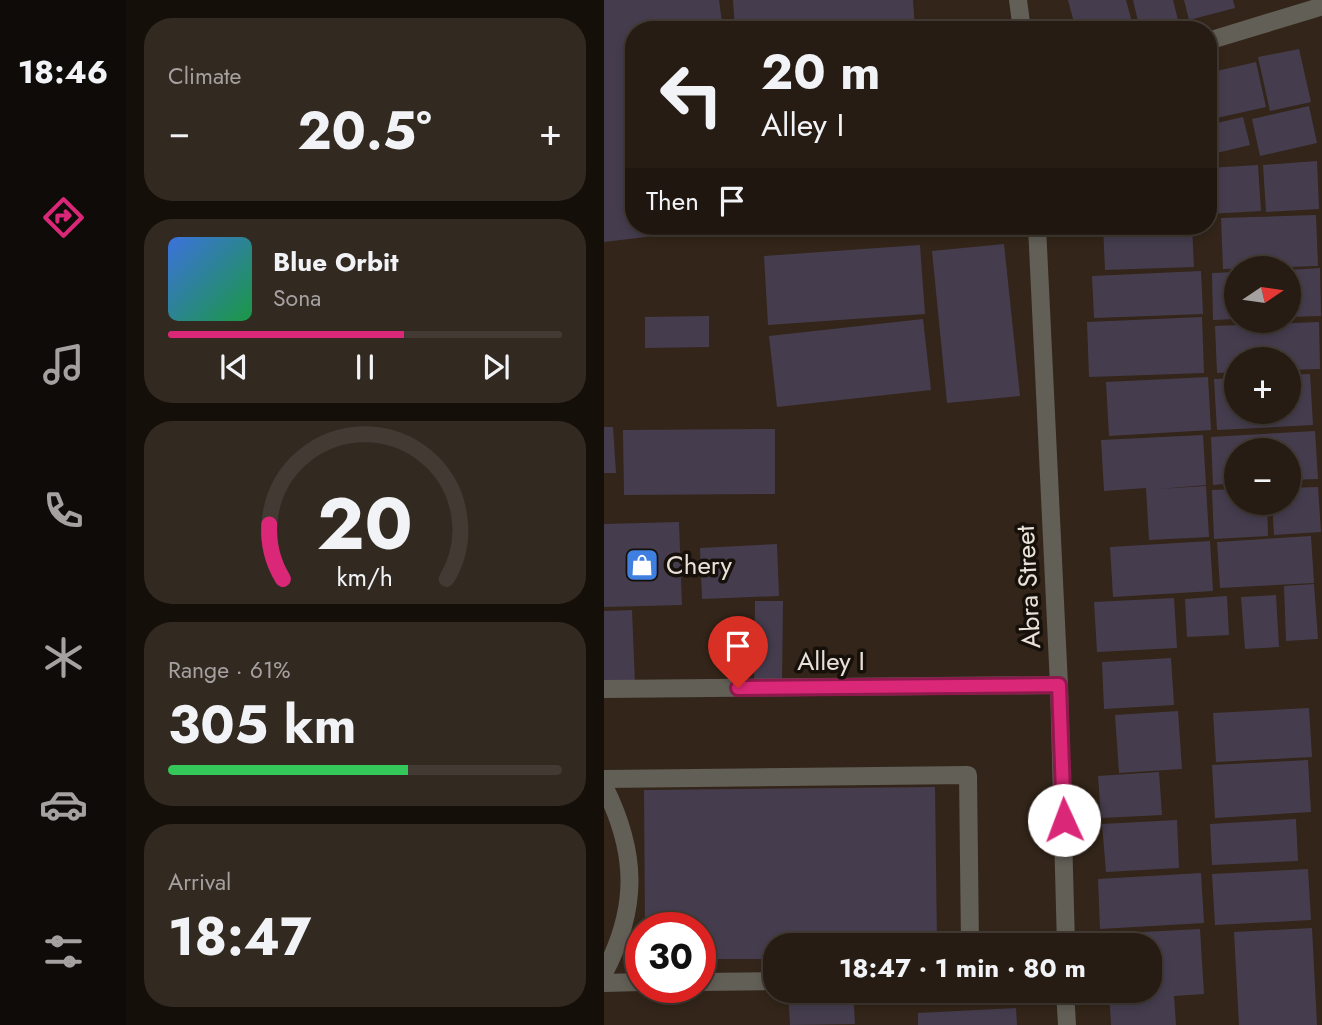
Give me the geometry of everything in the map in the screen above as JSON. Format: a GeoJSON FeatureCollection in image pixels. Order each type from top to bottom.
{"type":"FeatureCollection","features":[{"type":"Feature","properties":{"kind":"street"},"geometry":{"type":"LineString","coordinates":[[1018,0],[1021,21]]}},
{"type":"Feature","properties":{"kind":"street"},"geometry":{"type":"LineString","coordinates":[[1217,38],[1322,6]]}},
{"type":"Feature","properties":{"kind":"street","name":"Abra Street"},"geometry":{"type":"LineString","coordinates":[[1037,235],[1059,685],[1066,933]]}},
{"type":"Feature","properties":{"kind":"street","name":"Alley I"},"geometry":{"type":"LineString","coordinates":[[604,688],[1059,685]]}},
{"type":"Feature","properties":{"kind":"street"},"geometry":{"type":"LineString","coordinates":[[604,779],[968,775],[970,933]]}},
{"type":"Feature","properties":{"kind":"street"},"geometry":{"type":"LineString","coordinates":[[604,786],[620,817],[630,860],[630,902],[619,945],[604,973]]}},
{"type":"Feature","properties":{"kind":"street"},"geometry":{"type":"LineString","coordinates":[[716,982],[763,981]]}},
{"type":"Feature","properties":{"kind":"street"},"geometry":{"type":"LineString","coordinates":[[604,983],[625,982]]}},
{"type":"Feature","properties":{"kind":"street"},"geometry":{"type":"LineString","coordinates":[[1066,1003],[1067,1025]]}},
{"type":"Feature","properties":{"kind":"building"},"geometry":{"type":"Polygon","coordinates":[[[604,0],[719,0],[722,21],[625,21],[625,235],[662,235],[604,242],[604,0]]]}},
{"type":"Feature","properties":{"kind":"building"},"geometry":{"type":"Polygon","coordinates":[[[733,0],[913,0],[914,21],[734,21],[733,0]]]}},
{"type":"Feature","properties":{"kind":"building"},"geometry":{"type":"Polygon","coordinates":[[[1068,0],[1126,0],[1132,21],[1074,21],[1068,0]]]}},
{"type":"Feature","properties":{"kind":"building"},"geometry":{"type":"Polygon","coordinates":[[[1133,0],[1173,0],[1178,21],[1138,21],[1133,0]]]}},
{"type":"Feature","properties":{"kind":"building"},"geometry":{"type":"Polygon","coordinates":[[[1184,0],[1233,0],[1235,8],[1189,20],[1184,0]]]}},
{"type":"Feature","properties":{"kind":"building"},"geometry":{"type":"Polygon","coordinates":[[[1299,49],[1311,102],[1270,111],[1258,57],[1299,49]]]}},
{"type":"Feature","properties":{"kind":"building"},"geometry":{"type":"Polygon","coordinates":[[[1256,62],[1266,107],[1217,118],[1217,71],[1256,62]]]}},
{"type":"Feature","properties":{"kind":"building"},"geometry":{"type":"Polygon","coordinates":[[[1309,106],[1317,143],[1260,156],[1252,119],[1309,106]]]}},
{"type":"Feature","properties":{"kind":"building"},"geometry":{"type":"Polygon","coordinates":[[[1243,117],[1250,145],[1217,153],[1217,123],[1243,117]]]}},
{"type":"Feature","properties":{"kind":"building"},"geometry":{"type":"Polygon","coordinates":[[[1317,161],[1319,209],[1266,212],[1263,165],[1317,161]]]}},
{"type":"Feature","properties":{"kind":"building"},"geometry":{"type":"Polygon","coordinates":[[[1258,165],[1261,211],[1217,213],[1217,167],[1258,165]]]}},
{"type":"Feature","properties":{"kind":"building"},"geometry":{"type":"Polygon","coordinates":[[[1316,215],[1318,266],[1301,267],[1301,256],[1224,256],[1223,269],[1221,218],[1316,215]]]}},
{"type":"Feature","properties":{"kind":"building"},"geometry":{"type":"Polygon","coordinates":[[[1103,235],[1192,235],[1194,267],[1105,270],[1103,235]]]}},
{"type":"Feature","properties":{"kind":"building"},"geometry":{"type":"Polygon","coordinates":[[[1004,244],[1020,396],[947,403],[932,251],[1004,244]]]}},
{"type":"Feature","properties":{"kind":"building"},"geometry":{"type":"Polygon","coordinates":[[[920,245],[925,314],[768,325],[764,256],[920,245]]]}},
{"type":"Feature","properties":{"kind":"building"},"geometry":{"type":"Polygon","coordinates":[[[1320,268],[1321,316],[1301,317],[1301,269],[1320,268]]]}},
{"type":"Feature","properties":{"kind":"building"},"geometry":{"type":"Polygon","coordinates":[[[1201,271],[1203,314],[1094,318],[1092,276],[1201,271]]]}},
{"type":"Feature","properties":{"kind":"building"},"geometry":{"type":"Polygon","coordinates":[[[1224,272],[1224,320],[1213,320],[1212,273],[1224,272]]]}},
{"type":"Feature","properties":{"kind":"building"},"geometry":{"type":"Polygon","coordinates":[[[709,316],[709,347],[645,348],[645,317],[709,316]]]}},
{"type":"Feature","properties":{"kind":"building"},"geometry":{"type":"Polygon","coordinates":[[[1202,317],[1204,373],[1089,377],[1087,322],[1202,317]]]}},
{"type":"Feature","properties":{"kind":"building"},"geometry":{"type":"Polygon","coordinates":[[[923,319],[931,390],[777,407],[769,336],[923,319]]]}},
{"type":"Feature","properties":{"kind":"building"},"geometry":{"type":"Polygon","coordinates":[[[1319,322],[1320,369],[1301,370],[1301,347],[1224,347],[1224,373],[1217,373],[1215,326],[1224,326],[1224,333],[1301,333],[1301,323],[1319,322]]]}},
{"type":"Feature","properties":{"kind":"building"},"geometry":{"type":"Polygon","coordinates":[[[1301,374],[1310,374],[1313,425],[1217,430],[1214,379],[1224,379],[1224,424],[1301,424],[1301,374]]]}},
{"type":"Feature","properties":{"kind":"building"},"geometry":{"type":"Polygon","coordinates":[[[1208,377],[1211,430],[1109,436],[1106,382],[1208,377]]]}},
{"type":"Feature","properties":{"kind":"building"},"geometry":{"type":"Polygon","coordinates":[[[604,427],[613,427],[616,473],[604,473],[604,427]]]}},
{"type":"Feature","properties":{"kind":"building"},"geometry":{"type":"Polygon","coordinates":[[[775,429],[775,494],[624,495],[623,430],[775,429]]]}},
{"type":"Feature","properties":{"kind":"building"},"geometry":{"type":"Polygon","coordinates":[[[1315,431],[1318,479],[1301,480],[1301,438],[1224,438],[1224,484],[1213,485],[1211,437],[1315,431]]]}},
{"type":"Feature","properties":{"kind":"building"},"geometry":{"type":"Polygon","coordinates":[[[1203,435],[1206,485],[1159,489],[1206,486],[1209,537],[1149,540],[1146,488],[1104,491],[1101,440],[1203,435]]]}},
{"type":"Feature","properties":{"kind":"building"},"geometry":{"type":"Polygon","coordinates":[[[1318,487],[1321,532],[1274,535],[1273,515],[1301,515],[1301,488],[1318,487]]]}},
{"type":"Feature","properties":{"kind":"building"},"geometry":{"type":"Polygon","coordinates":[[[1212,490],[1224,490],[1224,515],[1267,515],[1268,536],[1214,539],[1212,490]]]}},
{"type":"Feature","properties":{"kind":"building","name":"Chery"},"geometry":{"type":"Polygon","coordinates":[[[679,522],[682,605],[604,607],[604,524],[679,522]]]}},
{"type":"Feature","properties":{"kind":"building"},"geometry":{"type":"Polygon","coordinates":[[[1311,536],[1314,583],[1220,588],[1217,542],[1311,536]]]}},
{"type":"Feature","properties":{"kind":"building"},"geometry":{"type":"Polygon","coordinates":[[[1210,541],[1213,591],[1113,597],[1110,547],[1210,541]]]}},
{"type":"Feature","properties":{"kind":"building"},"geometry":{"type":"Polygon","coordinates":[[[777,544],[779,596],[702,599],[700,548],[777,544]]]}},
{"type":"Feature","properties":{"kind":"building"},"geometry":{"type":"Polygon","coordinates":[[[1314,584],[1318,639],[1286,641],[1284,586],[1314,584]]]}},
{"type":"Feature","properties":{"kind":"building"},"geometry":{"type":"Polygon","coordinates":[[[1276,595],[1279,647],[1245,649],[1241,597],[1276,595]]]}},
{"type":"Feature","properties":{"kind":"building"},"geometry":{"type":"Polygon","coordinates":[[[1227,596],[1229,635],[1187,637],[1185,599],[1227,596]]]}},
{"type":"Feature","properties":{"kind":"building"},"geometry":{"type":"Polygon","coordinates":[[[1174,598],[1177,648],[1097,652],[1094,602],[1174,598]]]}},
{"type":"Feature","properties":{"kind":"building"},"geometry":{"type":"Polygon","coordinates":[[[755,601],[783,601],[782,685],[754,684],[755,601]]]}},
{"type":"Feature","properties":{"kind":"building"},"geometry":{"type":"Polygon","coordinates":[[[632,610],[635,684],[604,685],[604,611],[632,610]]]}},
{"type":"Feature","properties":{"kind":"building"},"geometry":{"type":"Polygon","coordinates":[[[1171,658],[1174,705],[1104,709],[1102,662],[1171,658]]]}},
{"type":"Feature","properties":{"kind":"building"},"geometry":{"type":"Polygon","coordinates":[[[1309,708],[1312,757],[1216,762],[1213,713],[1309,708]]]}},
{"type":"Feature","properties":{"kind":"building"},"geometry":{"type":"Polygon","coordinates":[[[1178,711],[1182,769],[1119,773],[1115,715],[1178,711]]]}},
{"type":"Feature","properties":{"kind":"building"},"geometry":{"type":"Polygon","coordinates":[[[1308,760],[1311,812],[1215,818],[1212,765],[1308,760]]]}},
{"type":"Feature","properties":{"kind":"building"},"geometry":{"type":"Polygon","coordinates":[[[1159,772],[1162,815],[1101,818],[1098,776],[1159,772]]]}},
{"type":"Feature","properties":{"kind":"building"},"geometry":{"type":"Polygon","coordinates":[[[935,787],[937,933],[763,933],[763,959],[716,959],[716,912],[645,912],[644,790],[935,787]]]}},
{"type":"Feature","properties":{"kind":"building"},"geometry":{"type":"Polygon","coordinates":[[[1296,819],[1298,861],[1212,865],[1210,824],[1296,819]]]}},
{"type":"Feature","properties":{"kind":"building"},"geometry":{"type":"Polygon","coordinates":[[[1177,820],[1179,868],[1106,872],[1102,824],[1177,820]]]}},
{"type":"Feature","properties":{"kind":"building"},"geometry":{"type":"Polygon","coordinates":[[[1308,869],[1311,920],[1215,925],[1212,874],[1308,869]]]}},
{"type":"Feature","properties":{"kind":"building"},"geometry":{"type":"Polygon","coordinates":[[[1201,873],[1204,923],[1100,929],[1098,879],[1201,873]]]}},
{"type":"Feature","properties":{"kind":"building"},"geometry":{"type":"Polygon","coordinates":[[[1312,928],[1317,1025],[1239,1025],[1234,932],[1312,928]]]}},
{"type":"Feature","properties":{"kind":"building"},"geometry":{"type":"Polygon","coordinates":[[[1200,929],[1204,994],[1174,996],[1176,1025],[1111,1025],[1110,1003],[1162,1003],[1162,933],[1124,933],[1200,929]]]}},
{"type":"Feature","properties":{"kind":"building"},"geometry":{"type":"Polygon","coordinates":[[[789,1003],[854,1003],[855,1024],[790,1025],[789,1003]]]}},
{"type":"Feature","properties":{"kind":"building"},"geometry":{"type":"Polygon","coordinates":[[[1016,1008],[1017,1025],[918,1025],[918,1013],[1016,1008]]]}},
{"type":"Feature","properties":{"kind":"place","name":"Chery"},"geometry":{"type":"Point","coordinates":[642,565]}},
{"type":"Feature","properties":{"kind":"route"},"geometry":{"type":"LineString","coordinates":[[738,688],[1059,685],[1064,820]]}}]}
